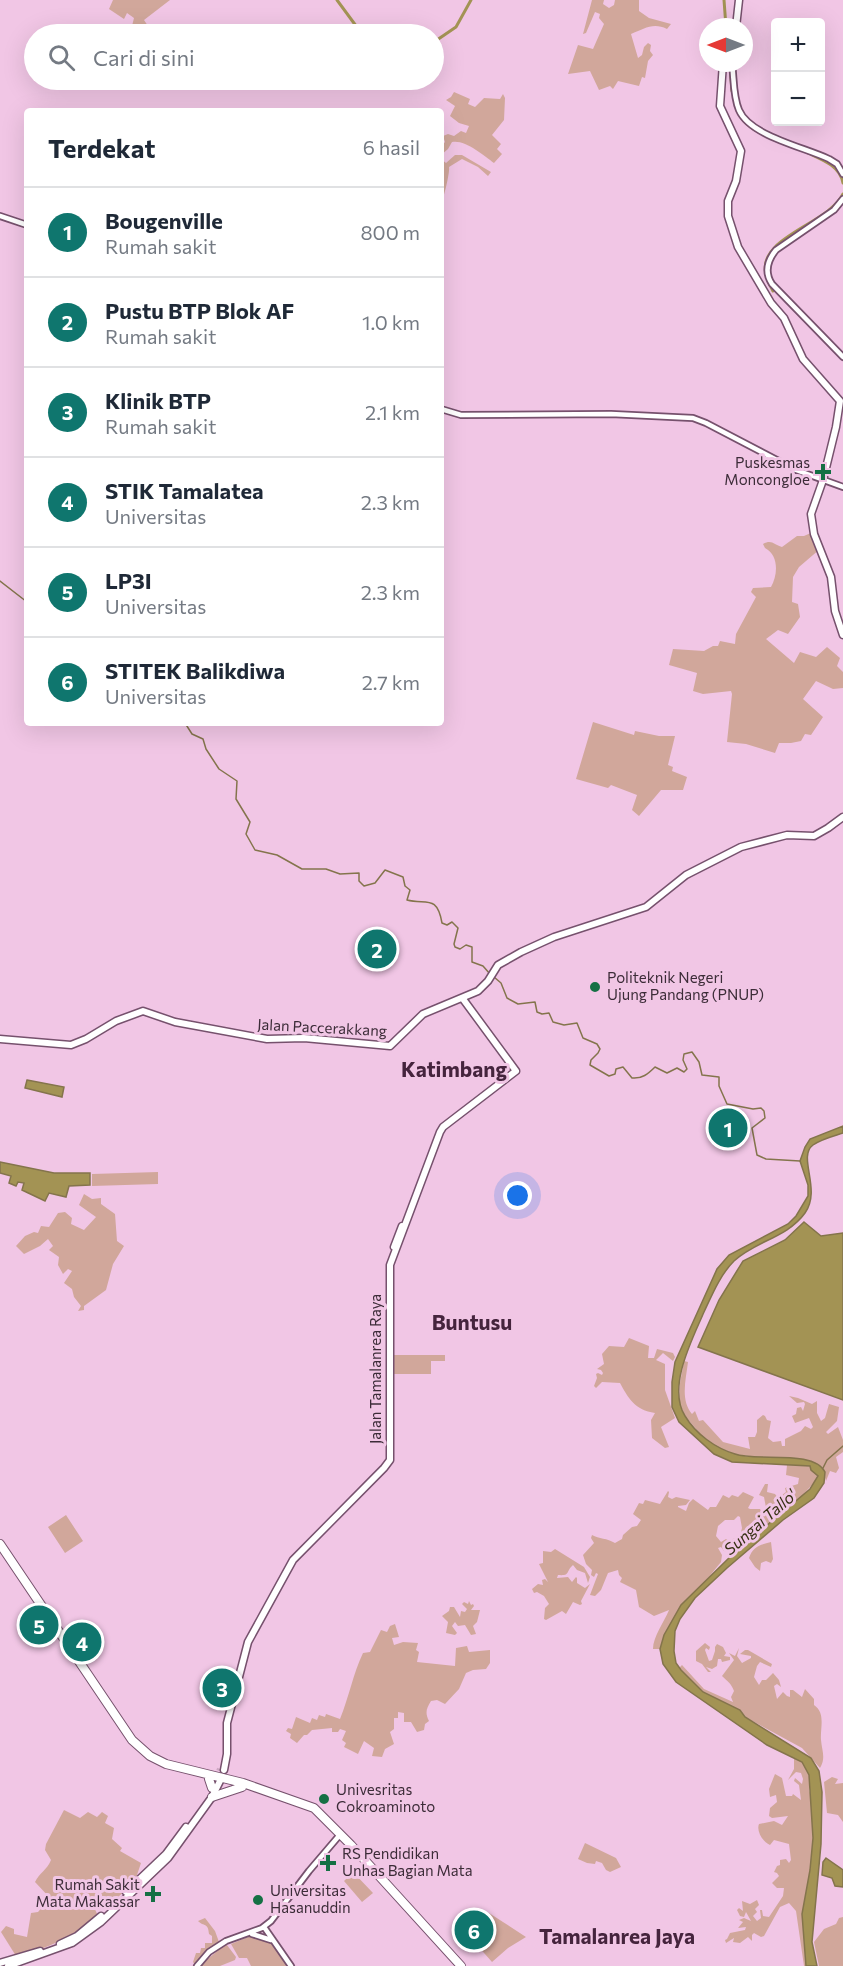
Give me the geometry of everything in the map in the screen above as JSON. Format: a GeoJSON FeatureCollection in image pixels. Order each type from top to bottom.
{"type":"FeatureCollection","features":[{"type":"Feature","properties":{"kind":"highway"},"geometry":{"type":"LineString","coordinates":[[2,1549],[132,1740],[150,1756],[175,1767],[219,1778],[321,1813],[457,1966]]}},
{"type":"Feature","properties":{"kind":"highway"},"geometry":{"type":"LineString","coordinates":[[219,1778],[303,1805],[317,1814],[462,1966]]}},
{"type":"Feature","properties":{"kind":"highway"},"geometry":{"type":"LineString","coordinates":[[212,1797],[242,1787]]}},
{"type":"Feature","properties":{"kind":"main road"},"geometry":{"type":"LineString","coordinates":[[737,18],[739,0]]}},
{"type":"Feature","properties":{"kind":"main road"},"geometry":{"type":"LineString","coordinates":[[722,72],[720,106],[741,152],[735,182],[728,200],[729,218],[738,247],[771,303],[783,317],[798,344],[803,359],[840,400],[835,431],[823,480],[812,508],[811,520],[815,538],[831,577],[835,611],[843,635]]}},
{"type":"Feature","properties":{"kind":"main road","name":"Jalan Paccerakkang"},"geometry":{"type":"LineString","coordinates":[[0,1039],[71,1045],[116,1021],[144,1011],[172,1022],[267,1039],[304,1038],[390,1046],[423,1014],[478,992],[498,965],[540,942],[646,907],[686,875],[741,847],[787,835],[814,836],[843,817]]}},
{"type":"Feature","properties":{"kind":"main road","name":"Jalan Tamalanrea Raya"},"geometry":{"type":"LineString","coordinates":[[219,1778],[227,1754],[226,1723],[248,1642],[269,1600],[293,1560],[387,1459],[387,1274],[396,1237],[443,1127],[515,1071],[462,1000]]}},
{"type":"Feature","properties":{"kind":"main road"},"geometry":{"type":"LineString","coordinates":[[9,1966],[72,1943],[99,1920],[168,1858],[212,1797],[219,1778]]}},
{"type":"Feature","properties":{"kind":"main road"},"geometry":{"type":"LineString","coordinates":[[0,1963],[36,1953],[71,1939],[99,1920],[165,1854],[219,1778]]}},
{"type":"Feature","properties":{"kind":"street"},"geometry":{"type":"LineString","coordinates":[[733,72],[736,102],[746,121],[760,131],[829,159],[837,164],[843,174]]}},
{"type":"Feature","properties":{"kind":"street"},"geometry":{"type":"LineString","coordinates":[[843,199],[834,210],[776,250],[770,259],[767,273],[772,284],[843,357]]}},
{"type":"Feature","properties":{"kind":"street"},"geometry":{"type":"LineString","coordinates":[[0,216],[24,224]]}},
{"type":"Feature","properties":{"kind":"street"},"geometry":{"type":"LineString","coordinates":[[444,410],[469,415],[611,414],[693,418],[796,470],[843,487]]}},
{"type":"Feature","properties":{"kind":"street"},"geometry":{"type":"LineString","coordinates":[[231,1940],[252,1934],[272,1923],[338,1838]]}},
{"type":"Feature","properties":{"kind":"street"},"geometry":{"type":"LineString","coordinates":[[198,1966],[210,1954],[231,1940],[264,1929],[279,1913]]}},
{"type":"Feature","properties":{"kind":"street"},"geometry":{"type":"LineString","coordinates":[[272,1923],[272,1940]]}},
{"type":"Feature","properties":{"kind":"street"},"geometry":{"type":"LineString","coordinates":[[264,1929],[290,1966]]}},
{"type":"Feature","properties":{"kind":"street"},"geometry":{"type":"LineString","coordinates":[[252,1934],[272,1940]]}},
{"type":"Feature","properties":{"kind":"shaded area"},"geometry":{"type":"Polygon","coordinates":[[[113,0],[170,0],[144,20],[147,24],[132,24],[134,18],[127,13],[124,19],[109,9],[113,0]]]}},
{"type":"Feature","properties":{"kind":"shaded area"},"geometry":{"type":"Polygon","coordinates":[[[592,0],[604,0],[603,4],[609,8],[614,5],[615,0],[639,0],[639,11],[649,18],[671,24],[667,29],[653,26],[631,34],[638,58],[648,43],[651,45],[650,51],[653,55],[648,61],[645,78],[642,77],[639,86],[618,81],[613,89],[610,86],[599,90],[590,71],[568,74],[578,45],[593,49],[604,24],[599,18],[600,14],[595,12],[586,33],[583,34],[592,0]]]}},
{"type":"Feature","properties":{"kind":"shaded area"},"geometry":{"type":"Polygon","coordinates":[[[454,92],[470,99],[468,104],[475,107],[484,98],[500,99],[503,94],[505,98],[504,120],[492,135],[501,144],[497,149],[502,154],[494,163],[474,148],[462,143],[452,142],[444,152],[444,136],[454,136],[461,131],[466,133],[469,126],[459,123],[450,116],[455,106],[446,100],[454,92]]]}},
{"type":"Feature","properties":{"kind":"shaded area"},"geometry":{"type":"Polygon","coordinates":[[[455,155],[462,155],[491,172],[488,176],[478,167],[462,159],[449,167],[444,196],[444,161],[446,163],[455,155]]]}},
{"type":"Feature","properties":{"kind":"shaded area"},"geometry":{"type":"Polygon","coordinates":[[[813,532],[820,549],[799,567],[793,577],[792,602],[798,604],[800,617],[788,634],[778,630],[766,639],[794,663],[800,652],[816,657],[827,647],[840,658],[837,666],[843,672],[843,688],[833,689],[816,681],[803,699],[823,717],[811,735],[805,734],[801,741],[779,743],[775,753],[746,744],[727,742],[731,691],[703,694],[693,691],[697,673],[669,665],[673,649],[704,651],[718,646],[720,641],[735,644],[736,634],[756,597],[751,592],[753,588],[771,587],[775,577],[775,560],[763,544],[771,542],[782,547],[797,536],[813,532]]]}},
{"type":"Feature","properties":{"kind":"shaded area"},"geometry":{"type":"Polygon","coordinates":[[[593,722],[634,735],[635,731],[659,736],[675,736],[668,765],[673,767],[672,771],[687,777],[683,790],[661,790],[639,816],[632,810],[637,795],[611,785],[608,788],[576,779],[593,722]]]}},
{"type":"Feature","properties":{"kind":"shaded area"},"geometry":{"type":"Polygon","coordinates":[[[27,1080],[64,1087],[62,1097],[25,1088],[27,1080]]]}},
{"type":"Feature","properties":{"kind":"shaded area"},"geometry":{"type":"Polygon","coordinates":[[[843,1126],[843,1133],[820,1141],[809,1150],[807,1157],[811,1194],[810,1204],[805,1213],[780,1234],[742,1254],[720,1279],[688,1350],[683,1364],[679,1391],[680,1404],[689,1423],[707,1440],[720,1448],[745,1456],[797,1458],[819,1465],[825,1472],[824,1483],[814,1498],[783,1520],[695,1598],[680,1619],[675,1631],[674,1651],[676,1663],[703,1692],[740,1710],[745,1717],[811,1758],[819,1771],[822,1792],[821,1844],[812,1942],[817,1966],[806,1966],[802,1914],[813,1838],[809,1775],[802,1762],[767,1745],[676,1682],[663,1664],[660,1649],[664,1635],[681,1605],[734,1553],[810,1489],[818,1476],[810,1466],[732,1462],[714,1454],[679,1422],[672,1407],[672,1382],[675,1362],[717,1269],[729,1255],[788,1224],[796,1216],[808,1196],[808,1185],[800,1161],[805,1147],[810,1139],[843,1126]]]}},
{"type":"Feature","properties":{"kind":"shaded area"},"geometry":{"type":"Polygon","coordinates":[[[0,1162],[54,1173],[90,1173],[90,1185],[69,1186],[66,1197],[49,1193],[45,1201],[22,1190],[24,1183],[18,1182],[16,1186],[9,1183],[11,1176],[0,1173],[0,1162]]]}},
{"type":"Feature","properties":{"kind":"shaded area"},"geometry":{"type":"Polygon","coordinates":[[[158,1172],[158,1184],[92,1186],[92,1174],[158,1172]]]}},
{"type":"Feature","properties":{"kind":"shaded area"},"geometry":{"type":"Polygon","coordinates":[[[84,1194],[92,1199],[101,1198],[101,1204],[115,1214],[117,1241],[124,1246],[113,1264],[106,1290],[84,1306],[84,1310],[78,1311],[81,1306],[74,1297],[72,1289],[64,1283],[72,1271],[68,1269],[63,1274],[58,1265],[59,1257],[49,1250],[53,1246],[48,1239],[24,1254],[16,1246],[25,1236],[34,1232],[38,1233],[41,1226],[49,1227],[58,1213],[65,1212],[72,1218],[71,1224],[84,1230],[96,1217],[79,1205],[84,1194]]]}},
{"type":"Feature","properties":{"kind":"shaded area"},"geometry":{"type":"Polygon","coordinates":[[[804,1222],[821,1236],[843,1233],[843,1400],[698,1347],[719,1300],[743,1261],[785,1240],[804,1222]]]}},
{"type":"Feature","properties":{"kind":"shaded area"},"geometry":{"type":"Polygon","coordinates":[[[629,1338],[649,1346],[648,1358],[654,1358],[657,1349],[673,1353],[675,1357],[673,1361],[663,1353],[656,1360],[665,1364],[665,1390],[675,1418],[661,1427],[669,1447],[665,1448],[652,1438],[651,1420],[655,1413],[637,1406],[620,1383],[602,1382],[596,1388],[594,1386],[596,1374],[602,1375],[603,1373],[597,1369],[604,1364],[602,1354],[609,1346],[624,1347],[629,1338]]]}},
{"type":"Feature","properties":{"kind":"shaded area"},"geometry":{"type":"Polygon","coordinates":[[[392,1355],[445,1355],[445,1361],[431,1361],[431,1374],[392,1374],[392,1355]]]}},
{"type":"Feature","properties":{"kind":"shaded area"},"geometry":{"type":"Polygon","coordinates":[[[684,1361],[688,1362],[685,1396],[688,1408],[692,1414],[695,1411],[699,1421],[703,1420],[723,1442],[750,1449],[748,1437],[755,1437],[757,1420],[763,1415],[771,1421],[768,1438],[773,1442],[781,1441],[782,1446],[785,1446],[785,1439],[801,1431],[805,1426],[811,1429],[813,1427],[809,1418],[795,1423],[792,1416],[796,1414],[797,1408],[801,1407],[803,1411],[805,1404],[804,1402],[797,1403],[789,1396],[812,1404],[817,1401],[817,1413],[821,1421],[825,1418],[829,1404],[839,1407],[837,1421],[826,1432],[828,1434],[838,1427],[843,1440],[843,1452],[836,1457],[839,1468],[836,1473],[830,1471],[826,1481],[821,1468],[808,1460],[737,1455],[715,1446],[703,1437],[685,1416],[679,1402],[684,1361]]]}},
{"type":"Feature","properties":{"kind":"shaded area"},"geometry":{"type":"Polygon","coordinates":[[[787,1465],[810,1466],[818,1476],[817,1479],[802,1496],[734,1553],[730,1545],[733,1539],[740,1536],[742,1528],[740,1517],[725,1520],[718,1526],[716,1536],[721,1542],[726,1539],[729,1541],[731,1552],[724,1551],[721,1547],[718,1548],[722,1555],[721,1562],[669,1626],[660,1649],[653,1649],[653,1644],[669,1610],[654,1616],[639,1607],[636,1590],[620,1582],[622,1578],[618,1570],[608,1573],[601,1590],[595,1596],[590,1595],[598,1574],[596,1573],[594,1577],[591,1575],[592,1570],[586,1564],[583,1555],[594,1543],[592,1535],[615,1543],[622,1539],[623,1535],[632,1527],[637,1526],[641,1520],[633,1514],[639,1503],[643,1504],[645,1500],[660,1504],[668,1491],[668,1497],[672,1499],[676,1497],[690,1500],[686,1505],[678,1506],[686,1511],[693,1499],[708,1510],[710,1507],[716,1507],[723,1495],[729,1498],[732,1495],[738,1497],[743,1492],[754,1497],[748,1508],[760,1509],[763,1514],[767,1513],[764,1497],[759,1495],[765,1484],[768,1484],[767,1492],[775,1494],[778,1498],[786,1492],[785,1488],[798,1484],[799,1478],[786,1475],[787,1465]]]}},
{"type":"Feature","properties":{"kind":"shaded area"},"geometry":{"type":"Polygon","coordinates":[[[66,1515],[83,1541],[65,1553],[48,1527],[66,1515]]]}},
{"type":"Feature","properties":{"kind":"shaded area"},"geometry":{"type":"Polygon","coordinates":[[[771,1542],[773,1559],[771,1563],[766,1561],[761,1563],[760,1571],[749,1558],[755,1548],[771,1542]]]}},
{"type":"Feature","properties":{"kind":"shaded area"},"geometry":{"type":"Polygon","coordinates":[[[555,1549],[584,1567],[590,1577],[588,1583],[585,1573],[577,1570],[573,1565],[566,1574],[558,1575],[557,1578],[568,1577],[572,1582],[576,1577],[577,1583],[585,1588],[590,1584],[581,1601],[582,1604],[573,1602],[566,1614],[562,1611],[546,1620],[544,1619],[545,1608],[549,1604],[544,1596],[537,1592],[534,1593],[532,1589],[538,1584],[543,1585],[542,1580],[545,1579],[548,1582],[539,1564],[543,1563],[543,1551],[551,1552],[555,1549]]]}},
{"type":"Feature","properties":{"kind":"shaded area"},"geometry":{"type":"Polygon","coordinates":[[[469,1601],[474,1606],[471,1610],[480,1610],[477,1622],[473,1626],[476,1634],[471,1635],[465,1625],[458,1626],[455,1622],[452,1626],[457,1633],[455,1635],[446,1633],[448,1622],[442,1616],[449,1611],[450,1607],[454,1607],[460,1617],[461,1611],[465,1612],[467,1609],[462,1604],[464,1602],[468,1604],[469,1601]]]}},
{"type":"Feature","properties":{"kind":"shaded area"},"geometry":{"type":"Polygon","coordinates":[[[395,1624],[399,1637],[392,1638],[394,1645],[403,1642],[418,1643],[417,1662],[455,1666],[456,1648],[467,1646],[469,1652],[490,1650],[490,1663],[486,1669],[466,1673],[459,1689],[445,1704],[437,1700],[431,1701],[427,1711],[429,1721],[425,1724],[424,1730],[417,1732],[411,1722],[404,1722],[404,1713],[398,1712],[398,1718],[394,1718],[394,1729],[390,1732],[394,1744],[385,1749],[382,1757],[372,1756],[374,1748],[364,1741],[358,1754],[344,1747],[346,1743],[342,1740],[346,1731],[340,1729],[338,1732],[332,1732],[332,1728],[312,1730],[297,1743],[290,1738],[291,1734],[286,1731],[288,1728],[292,1729],[296,1717],[310,1723],[312,1718],[317,1720],[319,1715],[325,1717],[326,1714],[340,1719],[363,1653],[370,1652],[381,1630],[387,1632],[390,1626],[395,1624]]]}},
{"type":"Feature","properties":{"kind":"shaded area"},"geometry":{"type":"Polygon","coordinates":[[[705,1643],[710,1647],[709,1650],[706,1648],[705,1650],[709,1661],[712,1660],[717,1644],[723,1647],[726,1653],[724,1656],[730,1657],[730,1660],[722,1662],[718,1659],[717,1666],[712,1669],[706,1667],[711,1672],[708,1672],[702,1664],[696,1661],[696,1651],[705,1643]]]}},
{"type":"Feature","properties":{"kind":"shaded area"},"geometry":{"type":"Polygon","coordinates":[[[739,1648],[737,1656],[742,1663],[751,1658],[751,1656],[740,1654],[748,1650],[772,1664],[771,1667],[760,1662],[754,1677],[759,1685],[762,1680],[766,1680],[773,1673],[781,1687],[777,1684],[774,1686],[777,1699],[783,1692],[790,1697],[790,1690],[802,1697],[805,1689],[814,1699],[814,1705],[820,1712],[822,1721],[823,1758],[820,1768],[802,1748],[745,1717],[740,1710],[703,1692],[679,1668],[682,1665],[704,1689],[733,1702],[731,1697],[733,1688],[722,1676],[734,1660],[729,1653],[735,1656],[739,1648]]]}},
{"type":"Feature","properties":{"kind":"shaded area"},"geometry":{"type":"Polygon","coordinates":[[[794,1758],[802,1762],[809,1775],[809,1790],[812,1799],[813,1838],[802,1914],[806,1966],[804,1966],[796,1911],[789,1903],[780,1907],[764,1936],[761,1937],[754,1933],[752,1941],[748,1937],[740,1943],[733,1942],[734,1938],[726,1943],[725,1940],[730,1933],[745,1930],[746,1927],[738,1928],[743,1922],[739,1920],[744,1918],[751,1921],[746,1912],[744,1917],[740,1916],[737,1910],[739,1908],[743,1911],[742,1901],[750,1904],[757,1900],[759,1905],[753,1916],[757,1921],[761,1918],[760,1910],[763,1916],[769,1917],[783,1896],[784,1888],[777,1888],[772,1883],[779,1876],[774,1872],[780,1865],[780,1860],[786,1859],[789,1863],[791,1860],[789,1844],[774,1840],[770,1845],[761,1836],[758,1827],[759,1824],[774,1821],[782,1825],[788,1816],[772,1818],[769,1816],[770,1808],[777,1802],[776,1795],[770,1797],[769,1789],[775,1774],[782,1778],[786,1796],[793,1794],[801,1800],[799,1785],[794,1781],[795,1778],[802,1784],[801,1773],[796,1772],[788,1780],[794,1769],[794,1758]]]}},
{"type":"Feature","properties":{"kind":"shaded area"},"geometry":{"type":"Polygon","coordinates":[[[832,1777],[838,1779],[835,1784],[843,1783],[843,1822],[838,1815],[827,1813],[824,1782],[832,1777]]]}},
{"type":"Feature","properties":{"kind":"shaded area"},"geometry":{"type":"Polygon","coordinates":[[[64,1810],[80,1818],[88,1812],[97,1817],[102,1812],[108,1816],[105,1823],[114,1828],[112,1839],[122,1848],[120,1851],[141,1863],[135,1881],[115,1900],[96,1900],[94,1907],[98,1916],[69,1936],[49,1946],[16,1956],[1,1932],[6,1926],[14,1929],[14,1934],[27,1937],[31,1913],[38,1912],[50,1898],[35,1882],[51,1860],[45,1850],[46,1844],[64,1810]]]}},
{"type":"Feature","properties":{"kind":"shaded area"},"geometry":{"type":"Polygon","coordinates":[[[585,1843],[616,1858],[621,1867],[610,1872],[602,1863],[596,1861],[595,1864],[587,1863],[578,1859],[585,1843]]]}},
{"type":"Feature","properties":{"kind":"shaded area"},"geometry":{"type":"Polygon","coordinates":[[[826,1858],[843,1870],[843,1887],[835,1886],[832,1878],[822,1875],[823,1862],[826,1858]]]}},
{"type":"Feature","properties":{"kind":"shaded area"},"geometry":{"type":"Polygon","coordinates":[[[353,1872],[373,1893],[362,1902],[344,1881],[353,1872]]]}},
{"type":"Feature","properties":{"kind":"shaded area"},"geometry":{"type":"Polygon","coordinates":[[[489,1913],[526,1937],[508,1948],[492,1962],[477,1945],[473,1949],[467,1944],[468,1942],[472,1944],[478,1938],[489,1913]]]}},
{"type":"Feature","properties":{"kind":"shaded area"},"geometry":{"type":"Polygon","coordinates":[[[843,1917],[843,1966],[819,1966],[814,1942],[824,1929],[836,1924],[839,1918],[843,1917]]]}},
{"type":"Feature","properties":{"kind":"shaded area"},"geometry":{"type":"Polygon","coordinates":[[[205,1918],[215,1931],[219,1942],[224,1941],[236,1957],[235,1960],[220,1966],[200,1966],[224,1945],[218,1947],[196,1966],[193,1962],[196,1953],[200,1953],[201,1948],[205,1948],[205,1943],[212,1943],[212,1936],[208,1928],[198,1921],[205,1918]]]}},
{"type":"Feature","properties":{"kind":"shaded area"},"geometry":{"type":"Polygon","coordinates":[[[253,1935],[270,1941],[287,1966],[251,1966],[247,1958],[239,1958],[231,1944],[253,1935]]]}},
{"type":"Feature","properties":{"kind":"waterway"},"geometry":{"type":"LineString","coordinates":[[337,0],[355,24]]}},
{"type":"Feature","properties":{"kind":"waterway"},"geometry":{"type":"LineString","coordinates":[[444,35],[456,27],[471,0]]}},
{"type":"Feature","properties":{"kind":"waterway"},"geometry":{"type":"LineString","coordinates":[[724,0],[725,18]]}},
{"type":"Feature","properties":{"kind":"waterway"},"geometry":{"type":"LineString","coordinates":[[731,72],[732,91]]}},
{"type":"Feature","properties":{"kind":"waterway"},"geometry":{"type":"LineString","coordinates":[[735,103],[745,122],[763,134]]}},
{"type":"Feature","properties":{"kind":"waterway"},"geometry":{"type":"LineString","coordinates":[[808,153],[835,168],[843,183]]}},
{"type":"Feature","properties":{"kind":"waterway"},"geometry":{"type":"LineString","coordinates":[[766,274],[766,261],[772,250],[783,240],[824,214],[843,194]]}},
{"type":"Feature","properties":{"kind":"waterway"},"geometry":{"type":"LineString","coordinates":[[769,283],[773,291]]}},
{"type":"Feature","properties":{"kind":"waterway"},"geometry":{"type":"LineString","coordinates":[[0,581],[24,600]]}},
{"type":"Feature","properties":{"kind":"waterway"},"geometry":{"type":"LineString","coordinates":[[187,726],[192,734],[203,739],[206,749],[219,769],[237,781],[236,799],[250,822],[246,834],[255,850],[277,855],[302,869],[326,869],[340,874],[359,873],[359,881],[364,886],[375,883],[385,870],[403,877],[405,886],[410,890],[407,900],[434,904],[442,923],[447,925],[452,922],[458,928],[455,947],[460,949],[466,945],[472,947],[472,962],[483,966],[490,974]]}},
{"type":"Feature","properties":{"kind":"waterway"},"geometry":{"type":"LineString","coordinates":[[494,977],[501,983],[507,998],[518,1004],[535,1002],[537,1012],[549,1013],[553,1022],[564,1025],[577,1023],[583,1038],[597,1044],[600,1049],[591,1060],[590,1065],[609,1076],[615,1074],[616,1069],[623,1067],[632,1078],[639,1078],[655,1067],[667,1073],[677,1068],[684,1072],[687,1069],[683,1060],[684,1054],[692,1052],[699,1062],[702,1075],[719,1077],[719,1086],[727,1104],[753,1109],[761,1108],[764,1111],[765,1118],[752,1128],[757,1155],[766,1159],[800,1161]]}},
{"type":"Feature","properties":{"kind":"waterway"},"geometry":{"type":"LineString","coordinates":[[823,1468],[827,1460],[843,1446]]}},
{"type":"Feature","properties":{"kind":"place","name":"Puskesmas Moncongloe"},"geometry":{"type":"Point","coordinates":[823,472]}},
{"type":"Feature","properties":{"kind":"place","name":"Pustu BTP Blok AF"},"geometry":{"type":"Point","coordinates":[377,949]}},
{"type":"Feature","properties":{"kind":"place","name":"Politeknik Negeri Ujung Pandang (PNUP)"},"geometry":{"type":"Point","coordinates":[595,987]}},
{"type":"Feature","properties":{"kind":"place","name":"Bougenville"},"geometry":{"type":"Point","coordinates":[728,1128]}},
{"type":"Feature","properties":{"kind":"place","name":"LP3I"},"geometry":{"type":"Point","coordinates":[39,1625]}},
{"type":"Feature","properties":{"kind":"place","name":"STIK Tamalatea"},"geometry":{"type":"Point","coordinates":[82,1642]}},
{"type":"Feature","properties":{"kind":"place","name":"Klinik BTP"},"geometry":{"type":"Point","coordinates":[222,1688]}},
{"type":"Feature","properties":{"kind":"place","name":"Univesritas Cokroaminoto"},"geometry":{"type":"Point","coordinates":[324,1799]}},
{"type":"Feature","properties":{"kind":"place","name":"RS Pendidikan Unhas Bagian Mata"},"geometry":{"type":"Point","coordinates":[328,1863]}},
{"type":"Feature","properties":{"kind":"place","name":"Rumah Sakit Mata Makassar"},"geometry":{"type":"Point","coordinates":[153,1894]}},
{"type":"Feature","properties":{"kind":"place","name":"Universitas Hasanuddin"},"geometry":{"type":"Point","coordinates":[258,1900]}},
{"type":"Feature","properties":{"kind":"place","name":"STITEK Balikdiwa"},"geometry":{"type":"Point","coordinates":[474,1930]}},
{"type":"Feature","properties":{"kind":"district","name":"Katimbang"},"geometry":{"type":"Point","coordinates":[454,1070]}},
{"type":"Feature","properties":{"kind":"district","name":"Buntusu"},"geometry":{"type":"Point","coordinates":[472,1323]}},
{"type":"Feature","properties":{"kind":"district","name":"Tamalanrea Jaya"},"geometry":{"type":"Point","coordinates":[617,1937]}},
{"type":"Feature","properties":{"kind":"water label","name":"Sungai Tallo'"},"geometry":{"type":"Point","coordinates":[760,1522]}}]}
